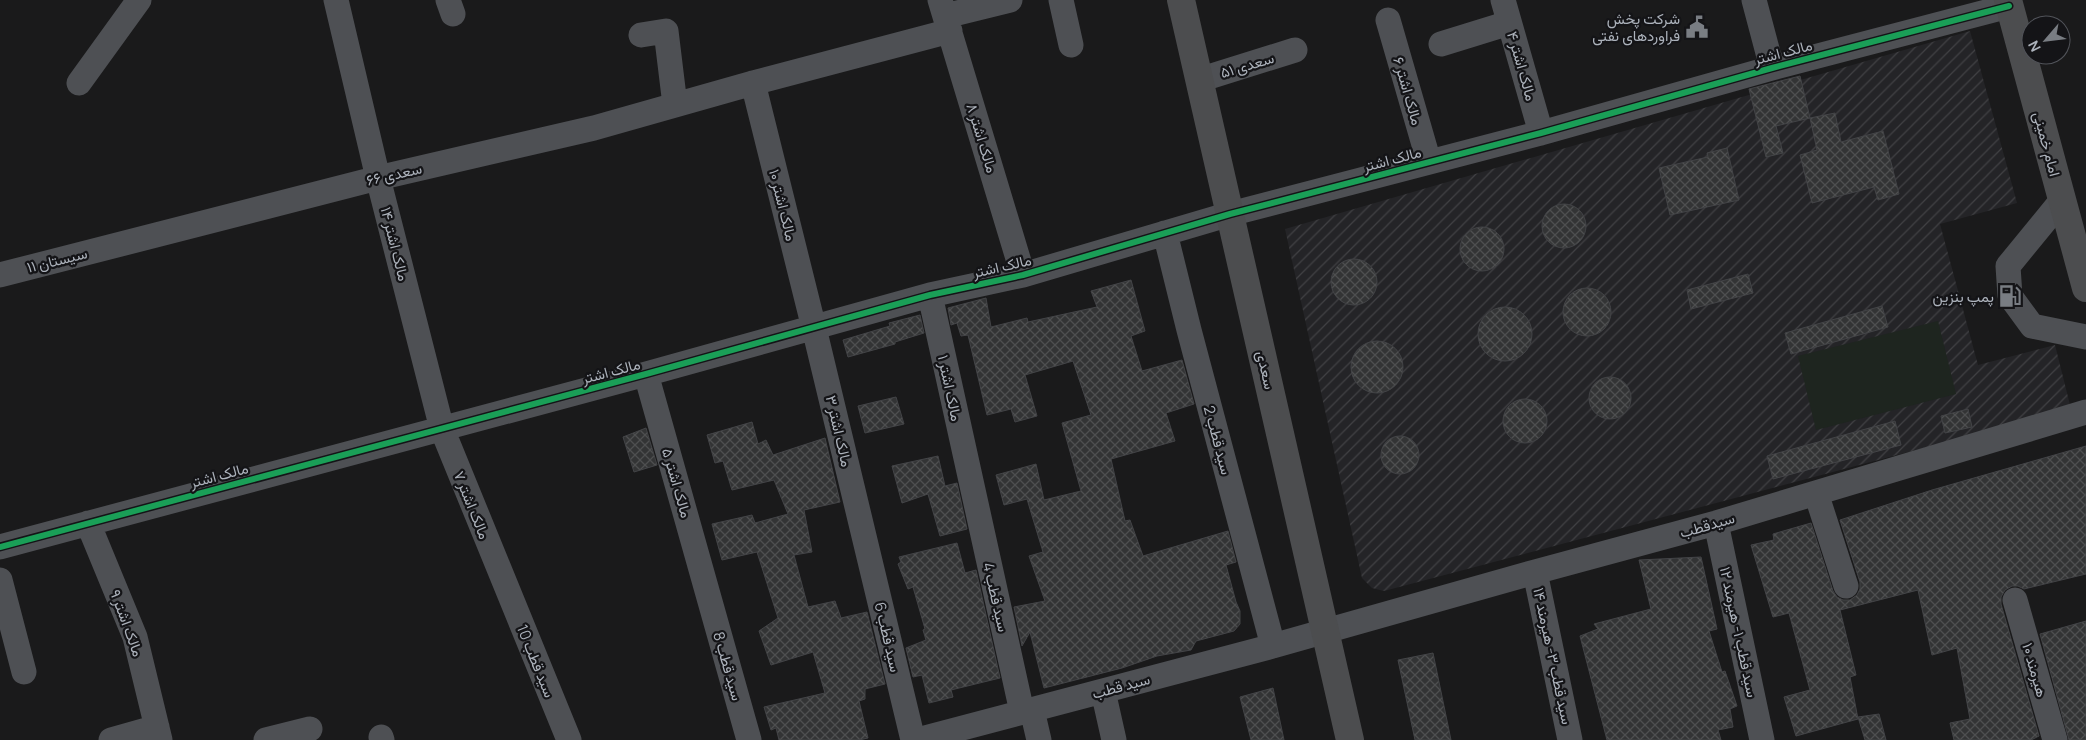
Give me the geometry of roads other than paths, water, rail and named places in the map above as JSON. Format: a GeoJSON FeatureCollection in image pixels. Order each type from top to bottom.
{"type":"FeatureCollection","features":[{"type":"Feature","properties":{"kind":"main road","name":"سعدی"},"geometry":{"type":"LineString","coordinates":[[1181,0],[1350,740]]}},
{"type":"Feature","properties":{"kind":"main road","name":"امام خمینی"},"geometry":{"type":"LineString","coordinates":[[2009,3],[2086,288]]}},
{"type":"Feature","properties":{"kind":"street"},"geometry":{"type":"LineString","coordinates":[[79,83],[139,0]]}},
{"type":"Feature","properties":{"kind":"street","name":"مالک اشتر ۱۴"},"geometry":{"type":"LineString","coordinates":[[336,0],[378,178],[442,429]]}},
{"type":"Feature","properties":{"kind":"street"},"geometry":{"type":"LineString","coordinates":[[945,16],[1010,0]]}},
{"type":"Feature","properties":{"kind":"street"},"geometry":{"type":"LineString","coordinates":[[1061,0],[1071,45]]}},
{"type":"Feature","properties":{"kind":"street"},"geometry":{"type":"LineString","coordinates":[[1754,0],[1772,68]]}},
{"type":"Feature","properties":{"kind":"street","name":"مالک اشتر"},"geometry":{"type":"LineString","coordinates":[[0,547],[646,374],[930,295],[1023,275],[1230,214],[1541,133],[2009,3]]}},
{"type":"Feature","properties":{"kind":"street"},"geometry":{"type":"LineString","coordinates":[[1441,44],[1506,11]]}},
{"type":"Feature","properties":{"kind":"street","name":"مالک اشتر ۴"},"geometry":{"type":"LineString","coordinates":[[1506,11],[1541,133]]}},
{"type":"Feature","properties":{"kind":"street","name":"سعدی ۶۶"},"geometry":{"type":"LineString","coordinates":[[113,246],[378,178],[594,128],[753,83],[945,16]]}},
{"type":"Feature","properties":{"kind":"street","name":"مالک اشتر ۸"},"geometry":{"type":"LineString","coordinates":[[945,16],[1023,275]]}},
{"type":"Feature","properties":{"kind":"street","name":"مالک اشتر ۶"},"geometry":{"type":"LineString","coordinates":[[1388,20],[1428,162]]}},
{"type":"Feature","properties":{"kind":"street"},"geometry":{"type":"LineString","coordinates":[[642,35],[666,32],[675,105]]}},
{"type":"Feature","properties":{"kind":"street","name":"سعدی ۵۱"},"geometry":{"type":"LineString","coordinates":[[1199,80],[1295,50]]}},
{"type":"Feature","properties":{"kind":"street","name":"مالک اشتر ۱۰"},"geometry":{"type":"LineString","coordinates":[[753,83],[814,328]]}},
{"type":"Feature","properties":{"kind":"street"},"geometry":{"type":"LineString","coordinates":[[2062,200],[2008,266],[2010,296],[2032,326],[2086,337]]}},
{"type":"Feature","properties":{"kind":"street","name":"سید قطب 2"},"geometry":{"type":"LineString","coordinates":[[1165,232],[1189,330],[1273,646]]}},
{"type":"Feature","properties":{"kind":"street","name":"سیستان ۱۱"},"geometry":{"type":"LineString","coordinates":[[0,275],[113,246]]}},
{"type":"Feature","properties":{"kind":"street","name":"مالک اشتر ۱"},"geometry":{"type":"LineString","coordinates":[[930,295],[970,482]]}},
{"type":"Feature","properties":{"kind":"street","name":"مالک اشتر ۳"},"geometry":{"type":"LineString","coordinates":[[814,328],[863,534]]}},
{"type":"Feature","properties":{"kind":"street","name":"مالک اشتر ۵"},"geometry":{"type":"LineString","coordinates":[[646,374],[707,592]]}},
{"type":"Feature","properties":{"kind":"street","name":"سیدقطب"},"geometry":{"type":"LineString","coordinates":[[1325,632],[1716,523],[2086,412]]}},
{"type":"Feature","properties":{"kind":"street","name":"مالک اشتر ۷"},"geometry":{"type":"LineString","coordinates":[[442,429],[503,582]]}},
{"type":"Feature","properties":{"kind":"street","name":"سید قطب 4"},"geometry":{"type":"LineString","coordinates":[[970,482],[1027,711],[1040,740]]}},
{"type":"Feature","properties":{"kind":"street"},"geometry":{"type":"LineString","coordinates":[[1816,493],[1846,586]]}},
{"type":"Feature","properties":{"kind":"street","name":"مالک اشتر ۹"},"geometry":{"type":"LineString","coordinates":[[88,523],[135,637],[158,733]]}},
{"type":"Feature","properties":{"kind":"street","name":"سید قطب ۱- هیرمند ۱۲"},"geometry":{"type":"LineString","coordinates":[[1716,523],[1762,740]]}},
{"type":"Feature","properties":{"kind":"street","name":"سید قطب 6"},"geometry":{"type":"LineString","coordinates":[[863,534],[913,740]]}},
{"type":"Feature","properties":{"kind":"street","name":"سید قطب ۳- هیرمند ۱۴"},"geometry":{"type":"LineString","coordinates":[[1535,572],[1570,740]]}},
{"type":"Feature","properties":{"kind":"street"},"geometry":{"type":"LineString","coordinates":[[0,580],[24,672]]}},
{"type":"Feature","properties":{"kind":"street","name":"سید قطب 10"},"geometry":{"type":"LineString","coordinates":[[503,582],[569,740]]}},
{"type":"Feature","properties":{"kind":"street","name":"سید قطب 8"},"geometry":{"type":"LineString","coordinates":[[707,592],[749,740]]}},
{"type":"Feature","properties":{"kind":"street","name":"هیرمند ۱۰"},"geometry":{"type":"LineString","coordinates":[[2015,600],[2055,740]]}},
{"type":"Feature","properties":{"kind":"street","name":"سید قطب"},"geometry":{"type":"LineString","coordinates":[[917,740],[1325,632]]}},
{"type":"Feature","properties":{"kind":"street"},"geometry":{"type":"LineString","coordinates":[[1103,691],[1114,740]]}},
{"type":"Feature","properties":{"kind":"street"},"geometry":{"type":"LineString","coordinates":[[266,740],[310,729]]}},
{"type":"Feature","properties":{"kind":"street"},"geometry":{"type":"LineString","coordinates":[[111,740],[158,733]]}},
{"type":"Feature","properties":{"kind":"place","name":"شرکت پخش فراوردهای نفتی"},"geometry":{"type":"Point","coordinates":[1697,27]}},
{"type":"Feature","properties":{"kind":"place","name":"پمپ بنزین"},"geometry":{"type":"Point","coordinates":[2010,296]}}]}
